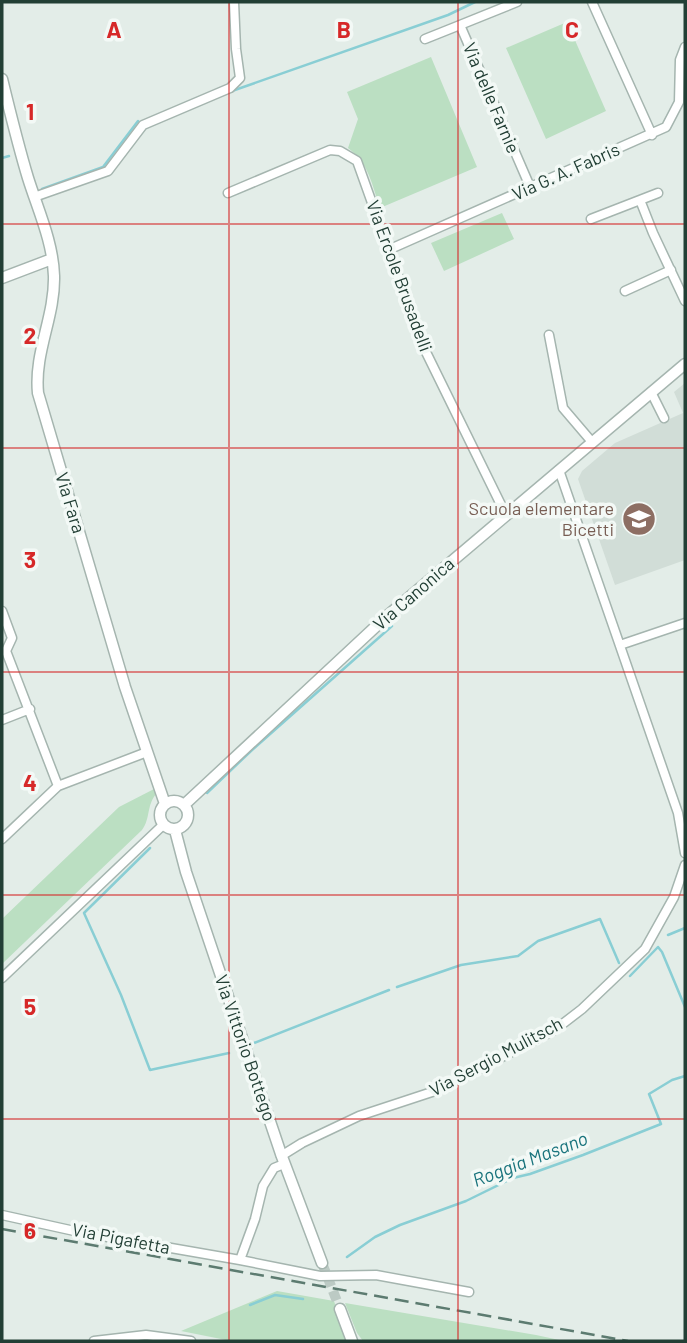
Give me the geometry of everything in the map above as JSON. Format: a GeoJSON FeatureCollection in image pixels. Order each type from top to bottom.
{"type":"FeatureCollection","features":[{"type":"Feature","properties":{"kind":"street"},"geometry":{"type":"LineString","coordinates":[[34,197],[108,171],[143,125],[230,88],[240,78],[234,2]]}},
{"type":"Feature","properties":{"kind":"street","name":"Via delle Farnie"},"geometry":{"type":"LineString","coordinates":[[517,2],[460,25],[531,188]]}},
{"type":"Feature","properties":{"kind":"street"},"geometry":{"type":"LineString","coordinates":[[592,2],[652,135]]}},
{"type":"Feature","properties":{"kind":"street"},"geometry":{"type":"LineString","coordinates":[[425,39],[460,25]]}},
{"type":"Feature","properties":{"kind":"street","name":"Via G. A. Fabris"},"geometry":{"type":"LineString","coordinates":[[388,250],[666,127],[676,111],[680,96],[680,60],[685,47]]}},
{"type":"Feature","properties":{"kind":"street","name":"Via Fara"},"geometry":{"type":"LineString","coordinates":[[2,79],[34,197],[47,233],[52,259],[53,298],[38,355],[38,393],[125,687],[165,804]]}},
{"type":"Feature","properties":{"kind":"street","name":"Via Ercole Brusadelli"},"geometry":{"type":"LineString","coordinates":[[228,192],[322,153],[340,151],[357,161],[424,348],[506,515]]}},
{"type":"Feature","properties":{"kind":"street"},"geometry":{"type":"LineString","coordinates":[[591,219],[658,193]]}},
{"type":"Feature","properties":{"kind":"street"},"geometry":{"type":"LineString","coordinates":[[640,200],[685,301]]}},
{"type":"Feature","properties":{"kind":"street"},"geometry":{"type":"LineString","coordinates":[[2,278],[52,259]]}},
{"type":"Feature","properties":{"kind":"street"},"geometry":{"type":"LineString","coordinates":[[625,291],[671,270]]}},
{"type":"Feature","properties":{"kind":"street"},"geometry":{"type":"LineString","coordinates":[[549,335],[562,408],[593,442]]}},
{"type":"Feature","properties":{"kind":"street","name":"Via Canonica"},"geometry":{"type":"LineString","coordinates":[[184,805],[386,617],[685,364]]}},
{"type":"Feature","properties":{"kind":"street"},"geometry":{"type":"LineString","coordinates":[[651,392],[664,418]]}},
{"type":"Feature","properties":{"kind":"street"},"geometry":{"type":"LineString","coordinates":[[559,470],[678,813],[685,853]]}},
{"type":"Feature","properties":{"kind":"street"},"geometry":{"type":"LineString","coordinates":[[2,611],[12,638],[6,651],[58,786]]}},
{"type":"Feature","properties":{"kind":"street"},"geometry":{"type":"LineString","coordinates":[[620,645],[685,623]]}},
{"type":"Feature","properties":{"kind":"street"},"geometry":{"type":"LineString","coordinates":[[2,720],[30,709]]}},
{"type":"Feature","properties":{"kind":"street"},"geometry":{"type":"LineString","coordinates":[[2,839],[58,786],[147,752]]}},
{"type":"Feature","properties":{"kind":"street"},"geometry":{"type":"LineString","coordinates":[[173,801],[184,805],[188,814],[186,822],[175,830],[163,825],[159,816],[165,804],[173,801]]}},
{"type":"Feature","properties":{"kind":"street"},"geometry":{"type":"LineString","coordinates":[[2,978],[163,825]]}},
{"type":"Feature","properties":{"kind":"street","name":"Via Vittorio Bottego"},"geometry":{"type":"LineString","coordinates":[[175,830],[186,872],[283,1160],[322,1263]]}},
{"type":"Feature","properties":{"kind":"street","name":"Via Sergio Mulitsch"},"geometry":{"type":"LineString","coordinates":[[283,1160],[325,1131],[359,1116],[438,1090],[556,1028],[582,1010],[645,949],[674,897],[685,864]]}},
{"type":"Feature","properties":{"kind":"street"},"geometry":{"type":"LineString","coordinates":[[240,1260],[255,1219],[263,1186],[274,1168],[283,1160]]}},
{"type":"Feature","properties":{"kind":"street","name":"Via Pigafetta"},"geometry":{"type":"LineString","coordinates":[[2,1215],[79,1232],[320,1276],[369,1274],[469,1292]]}},
{"type":"Feature","properties":{"kind":"street"},"geometry":{"type":"LineString","coordinates":[[340,1309],[352,1341]]}},
{"type":"Feature","properties":{"kind":"street"},"geometry":{"type":"LineString","coordinates":[[97,1341],[146,1335],[191,1341]]}},
{"type":"Feature","properties":{"kind":"shaded area","name":"Scuola elementare Bicetti"},"geometry":{"type":"Polygon","coordinates":[[[685,383],[685,560],[615,585],[578,479],[582,471],[615,443],[683,413],[674,392],[685,383]]]}},
{"type":"Feature","properties":{"kind":"green space"},"geometry":{"type":"Polygon","coordinates":[[[567,22],[606,111],[546,139],[506,48],[567,22]]]}},
{"type":"Feature","properties":{"kind":"green space"},"geometry":{"type":"Polygon","coordinates":[[[431,57],[477,167],[380,208],[361,160],[348,148],[358,119],[347,92],[431,57]]]}},
{"type":"Feature","properties":{"kind":"green space"},"geometry":{"type":"Polygon","coordinates":[[[502,213],[514,239],[444,271],[431,243],[502,213]]]}},
{"type":"Feature","properties":{"kind":"green space"},"geometry":{"type":"Polygon","coordinates":[[[156,788],[157,793],[151,802],[142,830],[2,964],[2,919],[119,807],[156,788]]]}},
{"type":"Feature","properties":{"kind":"green space"},"geometry":{"type":"Polygon","coordinates":[[[277,1291],[334,1301],[347,1341],[231,1341],[181,1331],[277,1291]]]}},
{"type":"Feature","properties":{"kind":"green space"},"geometry":{"type":"Polygon","coordinates":[[[345,1303],[536,1335],[564,1341],[363,1341],[345,1303]]]}},
{"type":"Feature","properties":{"kind":"waterway"},"geometry":{"type":"LineString","coordinates":[[232,91],[448,15],[475,2]]}},
{"type":"Feature","properties":{"kind":"waterway"},"geometry":{"type":"LineString","coordinates":[[42,189],[103,167],[138,121]]}},
{"type":"Feature","properties":{"kind":"waterway"},"geometry":{"type":"LineString","coordinates":[[2,158],[9,156]]}},
{"type":"Feature","properties":{"kind":"waterway"},"geometry":{"type":"LineString","coordinates":[[207,793],[392,626]]}},
{"type":"Feature","properties":{"kind":"waterway","name":"Roggia Masano"},"geometry":{"type":"LineString","coordinates":[[150,848],[84,913],[121,995],[150,1070],[229,1053]]}},
{"type":"Feature","properties":{"kind":"waterway","name":"Roggia Masano"},"geometry":{"type":"LineString","coordinates":[[397,987],[461,965],[518,956],[538,941],[600,919],[619,963]]}},
{"type":"Feature","properties":{"kind":"waterway"},"geometry":{"type":"LineString","coordinates":[[668,935],[685,928]]}},
{"type":"Feature","properties":{"kind":"waterway","name":"Roggia Masano"},"geometry":{"type":"LineString","coordinates":[[630,976],[658,947],[685,1007]]}},
{"type":"Feature","properties":{"kind":"waterway","name":"Roggia Masano"},"geometry":{"type":"LineString","coordinates":[[254,1043],[389,990]]}},
{"type":"Feature","properties":{"kind":"waterway","name":"Roggia Masano"},"geometry":{"type":"LineString","coordinates":[[347,1257],[375,1237],[400,1225],[466,1201],[513,1178],[583,1155],[661,1124],[649,1094],[672,1080],[685,1076]]}},
{"type":"Feature","properties":{"kind":"waterway","name":"Roggia Masano"},"geometry":{"type":"LineString","coordinates":[[250,1305],[275,1295],[303,1299]]}},
{"type":"Feature","properties":{"kind":"tunnel"},"geometry":{"type":"LineString","coordinates":[[322,1263],[340,1309]]}},
{"type":"Feature","properties":{"kind":"railway"},"geometry":{"type":"LineString","coordinates":[[2,1229],[628,1341]]}},
{"type":"Feature","properties":{"kind":"place","name":"Scuola elementare Bicetti"},"geometry":{"type":"Point","coordinates":[639,519]}}]}
